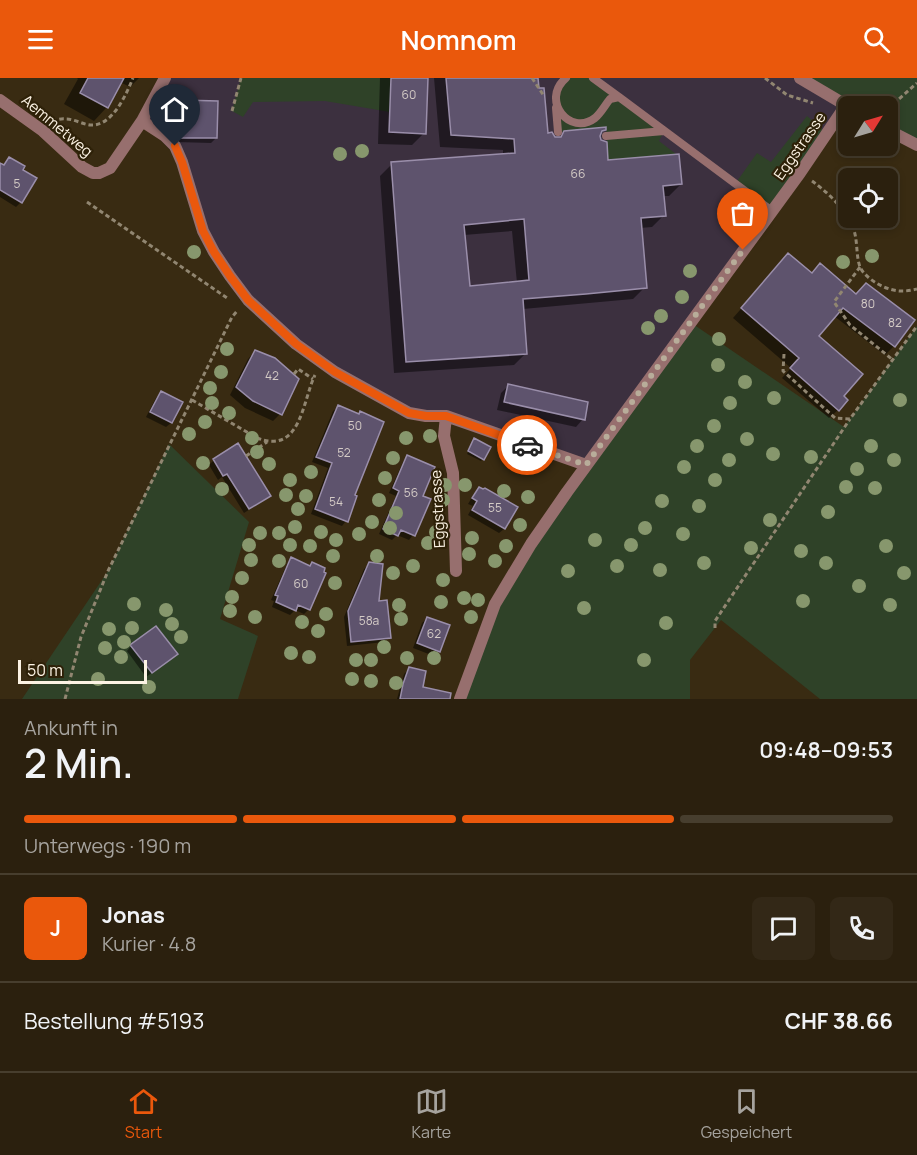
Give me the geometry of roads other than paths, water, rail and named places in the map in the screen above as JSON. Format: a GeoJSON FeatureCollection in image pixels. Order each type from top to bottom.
{"type":"FeatureCollection","features":[{"type":"Feature","properties":{"kind":"street","name":"Aemmetweg"},"geometry":{"type":"LineString","coordinates":[[0,100],[43,131],[87,171],[99,173],[110,168],[142,121],[165,78]]}},
{"type":"Feature","properties":{"kind":"street"},"geometry":{"type":"LineString","coordinates":[[800,78],[838,101]]}},
{"type":"Feature","properties":{"kind":"street","name":"Eggstrasse"},"geometry":{"type":"LineString","coordinates":[[460,699],[495,604],[531,544],[838,118]]}},
{"type":"Feature","properties":{"kind":"street"},"geometry":{"type":"LineString","coordinates":[[142,121],[165,136],[175,146],[203,231],[244,304],[335,372],[409,413],[446,416],[586,465]]}},
{"type":"Feature","properties":{"kind":"street"},"geometry":{"type":"LineString","coordinates":[[898,135],[917,145]]}},
{"type":"Feature","properties":{"kind":"street","name":"Eggstrasse"},"geometry":{"type":"LineString","coordinates":[[446,416],[444,436],[453,473],[456,571]]}},
{"type":"Feature","properties":{"kind":"lane"},"geometry":{"type":"LineString","coordinates":[[558,132],[555,99],[560,84],[566,78]]}},
{"type":"Feature","properties":{"kind":"lane"},"geometry":{"type":"LineString","coordinates":[[593,78],[772,211]]}},
{"type":"Feature","properties":{"kind":"lane"},"geometry":{"type":"LineString","coordinates":[[555,99],[559,112],[578,123],[594,118],[610,99],[619,97]]}},
{"type":"Feature","properties":{"kind":"lane"},"geometry":{"type":"LineString","coordinates":[[606,136],[664,131]]}}]}
